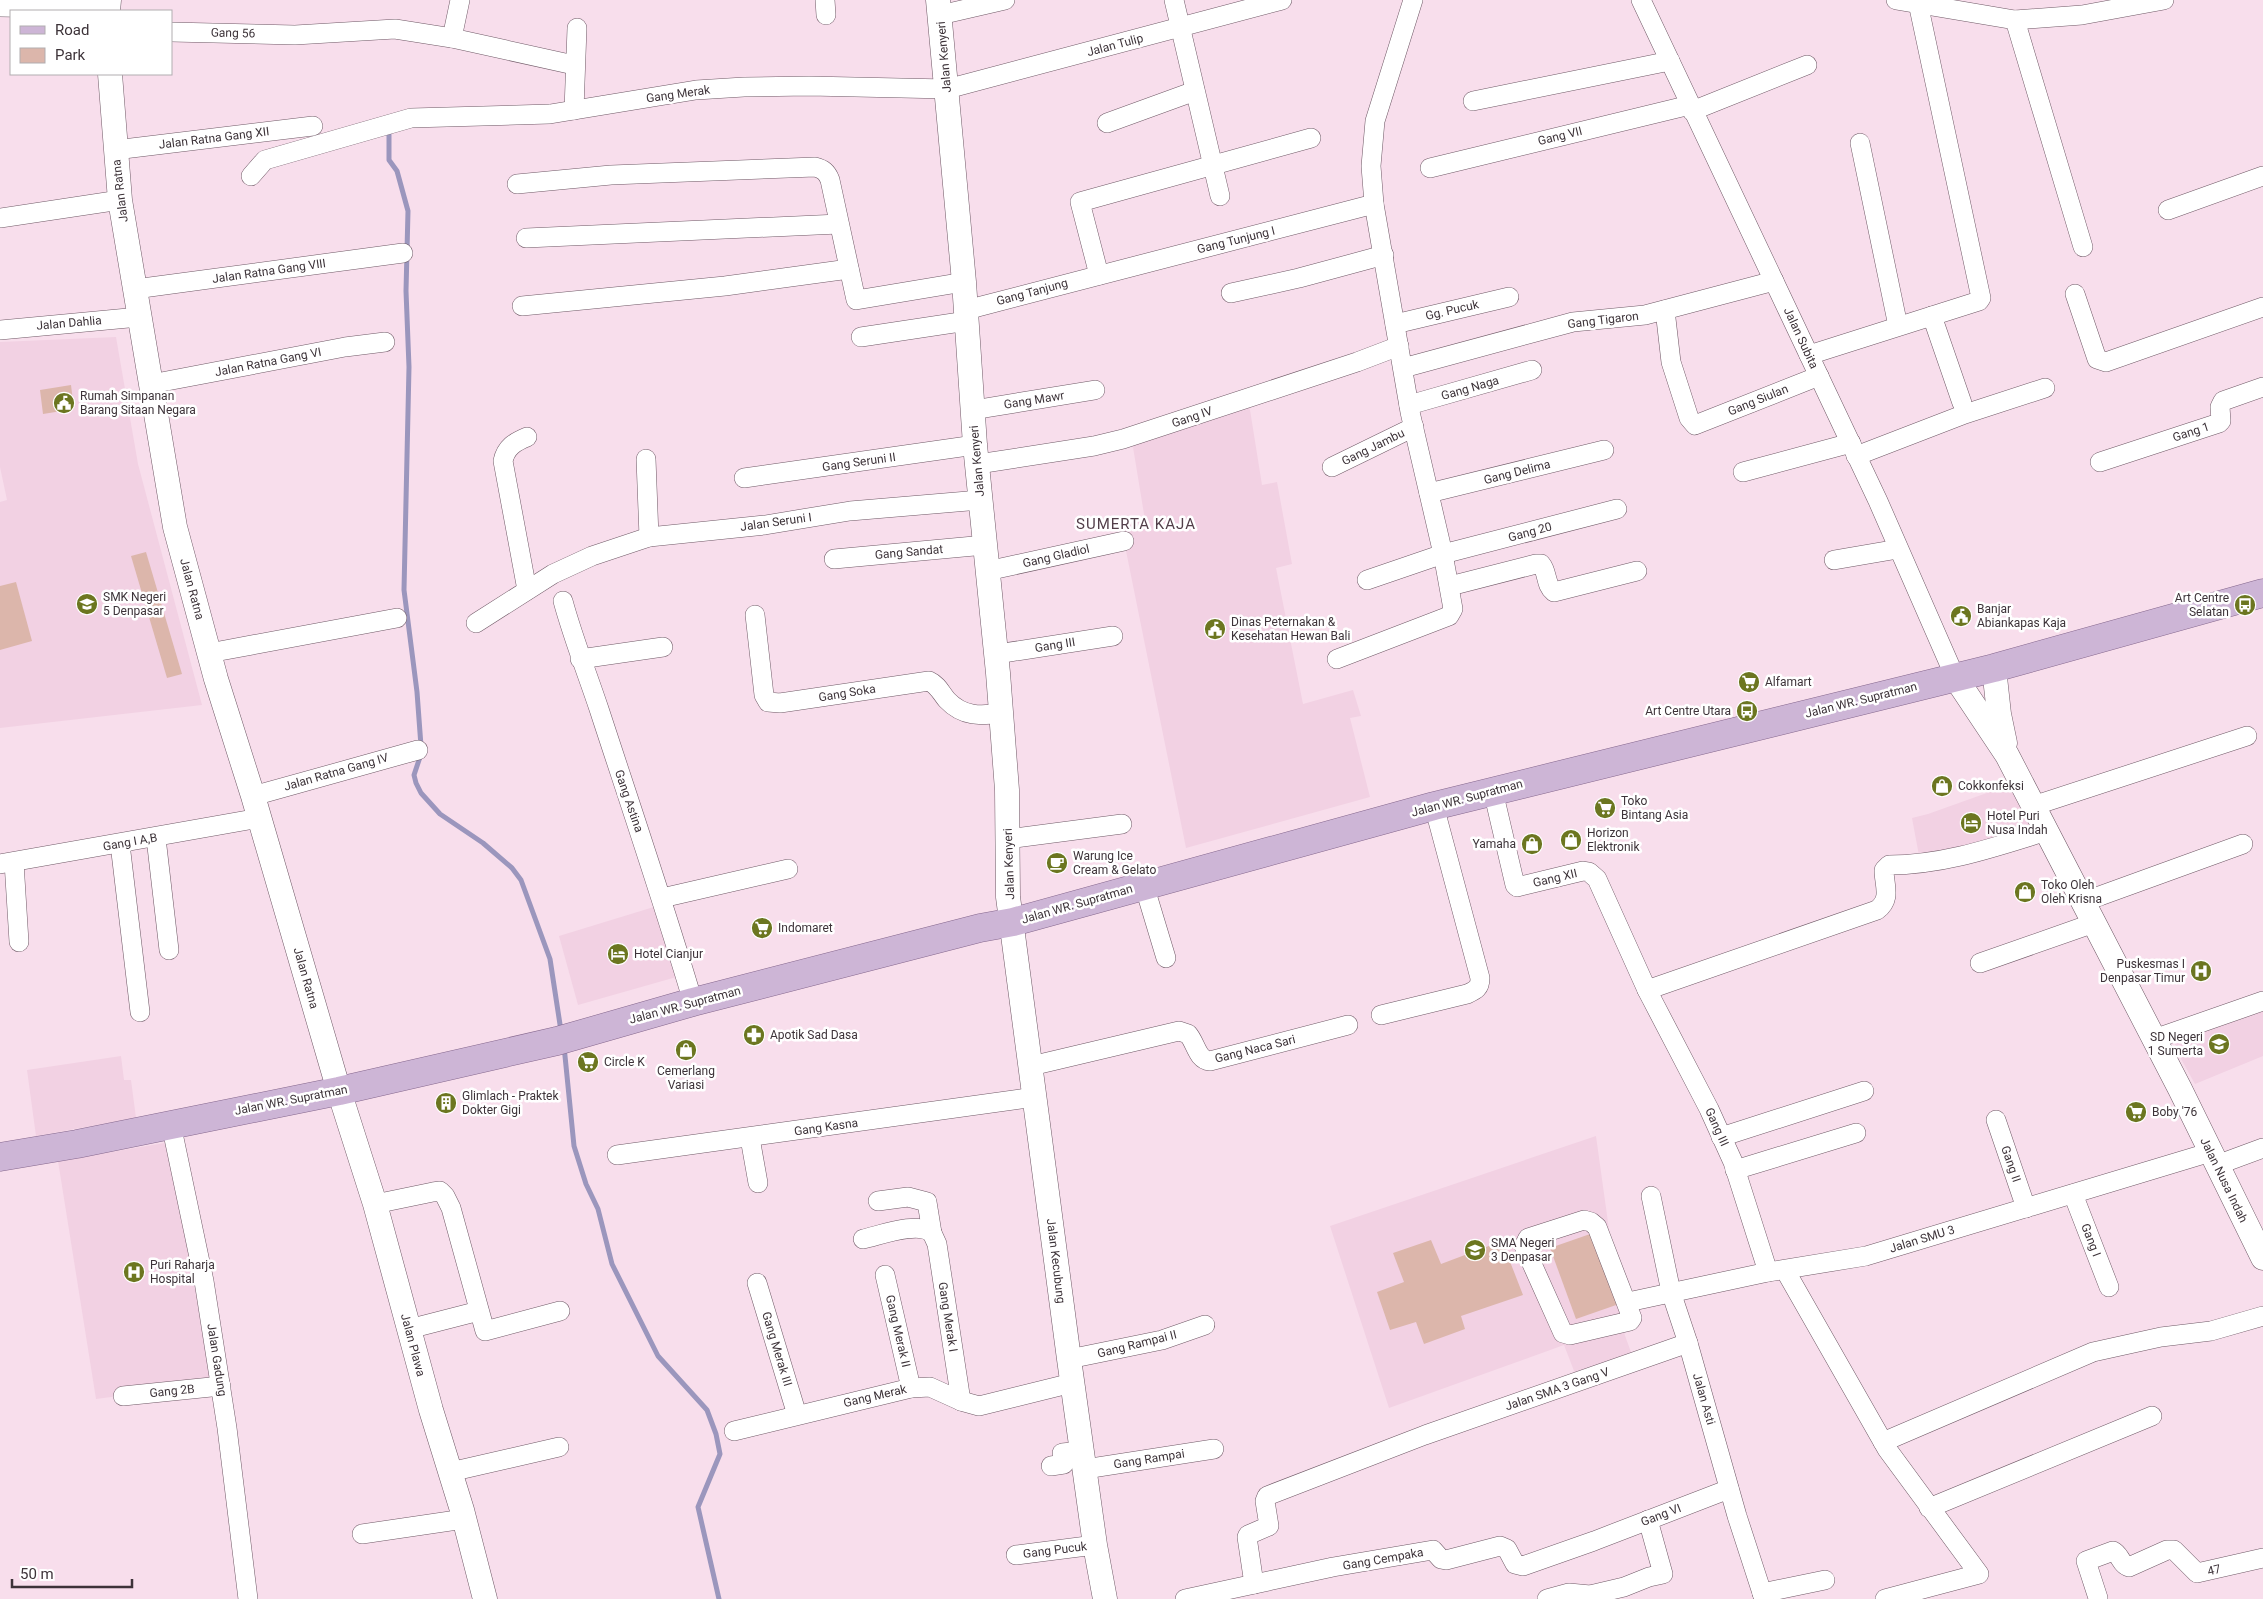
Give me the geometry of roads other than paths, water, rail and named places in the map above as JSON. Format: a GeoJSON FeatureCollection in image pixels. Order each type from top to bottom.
{"type":"FeatureCollection","features":[{"type":"Feature","properties":{"kind":"main road","name":"Jalan WR. Supratman"},"geometry":{"type":"LineString","coordinates":[[0,1157],[77,1144],[339,1091],[557,1041],[693,1002],[980,928],[1013,922],[1434,806],[1994,668],[2263,593]]}},
{"type":"Feature","properties":{"kind":"street"},"geometry":{"type":"LineString","coordinates":[[452,38],[460,0]]}},
{"type":"Feature","properties":{"kind":"street"},"geometry":{"type":"LineString","coordinates":[[939,7],[1005,0]]}},
{"type":"Feature","properties":{"kind":"street"},"geometry":{"type":"LineString","coordinates":[[1174,0],[1194,92],[1220,196]]}},
{"type":"Feature","properties":{"kind":"street","name":"Jalan Tulip"},"geometry":{"type":"LineString","coordinates":[[947,89],[1282,0]]}},
{"type":"Feature","properties":{"kind":"street"},"geometry":{"type":"LineString","coordinates":[[1337,658],[1449,616],[1452,609],[1444,554],[1409,405],[1374,204],[1371,166],[1374,121],[1413,0]]}},
{"type":"Feature","properties":{"kind":"street","name":"Jalan Subita"},"geometry":{"type":"LineString","coordinates":[[1641,0],[1853,449],[1955,677]]}},
{"type":"Feature","properties":{"kind":"street"},"geometry":{"type":"LineString","coordinates":[[1896,0],[2015,20],[2082,14],[2136,3],[2164,0]]}},
{"type":"Feature","properties":{"kind":"street"},"geometry":{"type":"LineString","coordinates":[[1809,355],[1979,301],[1981,296],[1918,3]]}},
{"type":"Feature","properties":{"kind":"street"},"geometry":{"type":"LineString","coordinates":[[0,7],[108,7]]}},
{"type":"Feature","properties":{"kind":"street","name":"Jalan Kenyeri"},"geometry":{"type":"LineString","coordinates":[[939,7],[964,282],[980,500],[997,654],[1008,839],[1008,897],[1013,922]]}},
{"type":"Feature","properties":{"kind":"street"},"geometry":{"type":"LineString","coordinates":[[2015,20],[2083,248]]}},
{"type":"Feature","properties":{"kind":"street"},"geometry":{"type":"LineString","coordinates":[[574,110],[574,65],[577,28]]}},
{"type":"Feature","properties":{"kind":"street","name":"Gang 56"},"geometry":{"type":"LineString","coordinates":[[172,32],[295,34],[395,29],[452,38],[574,65]]}},
{"type":"Feature","properties":{"kind":"street"},"geometry":{"type":"LineString","coordinates":[[1473,101],[1670,61]]}},
{"type":"Feature","properties":{"kind":"street","name":"Gang VII"},"geometry":{"type":"LineString","coordinates":[[1430,168],[1691,108],[1807,65]]}},
{"type":"Feature","properties":{"kind":"street","name":"Jalan Ratna"},"geometry":{"type":"LineString","coordinates":[[110,75],[120,200],[175,527],[210,653],[339,1091]]}},
{"type":"Feature","properties":{"kind":"street","name":"Gang Merak"},"geometry":{"type":"LineString","coordinates":[[251,176],[266,160],[411,118],[550,114],[696,90],[809,86],[947,89]]}},
{"type":"Feature","properties":{"kind":"street"},"geometry":{"type":"LineString","coordinates":[[1106,123],[1194,92]]}},
{"type":"Feature","properties":{"kind":"street","name":"Jalan Ratna Gang XII"},"geometry":{"type":"LineString","coordinates":[[115,150],[313,126]]}},
{"type":"Feature","properties":{"kind":"street"},"geometry":{"type":"LineString","coordinates":[[1099,275],[1080,202],[1311,138]]}},
{"type":"Feature","properties":{"kind":"street"},"geometry":{"type":"LineString","coordinates":[[1860,143],[1898,326]]}},
{"type":"Feature","properties":{"kind":"street"},"geometry":{"type":"LineString","coordinates":[[517,184],[611,175],[815,167],[823,169],[828,174],[856,300],[964,282]]}},
{"type":"Feature","properties":{"kind":"street"},"geometry":{"type":"LineString","coordinates":[[2168,210],[2263,176]]}},
{"type":"Feature","properties":{"kind":"street"},"geometry":{"type":"LineString","coordinates":[[0,218],[120,200]]}},
{"type":"Feature","properties":{"kind":"street","name":"Gang Tunjung I"},"geometry":{"type":"LineString","coordinates":[[1099,275],[1374,204]]}},
{"type":"Feature","properties":{"kind":"street"},"geometry":{"type":"LineString","coordinates":[[526,238],[840,224]]}},
{"type":"Feature","properties":{"kind":"street","name":"Jalan Ratna Gang VIII"},"geometry":{"type":"LineString","coordinates":[[135,288],[403,253]]}},
{"type":"Feature","properties":{"kind":"street"},"geometry":{"type":"LineString","coordinates":[[1231,293],[1384,255]]}},
{"type":"Feature","properties":{"kind":"street"},"geometry":{"type":"LineString","coordinates":[[522,306],[725,286],[849,269]]}},
{"type":"Feature","properties":{"kind":"street","name":"Gang Tanjung"},"geometry":{"type":"LineString","coordinates":[[861,337],[936,326],[1099,275]]}},
{"type":"Feature","properties":{"kind":"street","name":"Gang Tigaron"},"geometry":{"type":"LineString","coordinates":[[1403,368],[1573,322],[1635,317],[1774,281]]}},
{"type":"Feature","properties":{"kind":"street"},"geometry":{"type":"LineString","coordinates":[[2075,294],[2097,358],[2106,362],[2263,307]]}},
{"type":"Feature","properties":{"kind":"street","name":"Gg. Pucuk"},"geometry":{"type":"LineString","coordinates":[[1395,324],[1509,297]]}},
{"type":"Feature","properties":{"kind":"street","name":"Gang Siulan"},"geometry":{"type":"LineString","coordinates":[[1665,310],[1671,362],[1690,421],[1698,424],[1819,376]]}},
{"type":"Feature","properties":{"kind":"street"},"geometry":{"type":"LineString","coordinates":[[1932,316],[1962,403]]}},
{"type":"Feature","properties":{"kind":"street","name":"Jalan Dahlia"},"geometry":{"type":"LineString","coordinates":[[0,330],[139,317]]}},
{"type":"Feature","properties":{"kind":"street","name":"Jalan Ratna Gang VI"},"geometry":{"type":"LineString","coordinates":[[151,384],[345,347],[385,342]]}},
{"type":"Feature","properties":{"kind":"street","name":"Gang IV"},"geometry":{"type":"LineString","coordinates":[[976,455],[1094,446],[1123,439],[1357,362],[1399,346]]}},
{"type":"Feature","properties":{"kind":"street","name":"Gang Naga"},"geometry":{"type":"LineString","coordinates":[[1409,405],[1532,370]]}},
{"type":"Feature","properties":{"kind":"street","name":"Gang 1"},"geometry":{"type":"LineString","coordinates":[[2100,462],[2219,423],[2221,418],[2220,407],[2223,401],[2263,387]]}},
{"type":"Feature","properties":{"kind":"street"},"geometry":{"type":"LineString","coordinates":[[1743,472],[1853,449],[2045,388]]}},
{"type":"Feature","properties":{"kind":"street","name":"Gang Mawr"},"geometry":{"type":"LineString","coordinates":[[973,410],[1095,390]]}},
{"type":"Feature","properties":{"kind":"street","name":"Gang Jambu"},"geometry":{"type":"LineString","coordinates":[[1332,467],[1414,427]]}},
{"type":"Feature","properties":{"kind":"street"},"geometry":{"type":"LineString","coordinates":[[527,437],[510,446],[503,461],[528,590]]}},
{"type":"Feature","properties":{"kind":"street","name":"Gang Delima"},"geometry":{"type":"LineString","coordinates":[[1429,493],[1604,450]]}},
{"type":"Feature","properties":{"kind":"street","name":"Gang Seruni II"},"geometry":{"type":"LineString","coordinates":[[744,478],[976,455]]}},
{"type":"Feature","properties":{"kind":"street"},"geometry":{"type":"LineString","coordinates":[[646,459],[649,537]]}},
{"type":"Feature","properties":{"kind":"street","name":"Jalan Seruni I"},"geometry":{"type":"LineString","coordinates":[[476,623],[554,574],[592,556],[649,537],[764,525],[850,511],[980,500]]}},
{"type":"Feature","properties":{"kind":"street","name":"Gang 20"},"geometry":{"type":"LineString","coordinates":[[1367,580],[1444,554],[1617,509]]}},
{"type":"Feature","properties":{"kind":"street","name":"Gang Gladiol"},"geometry":{"type":"LineString","coordinates":[[987,572],[1124,541]]}},
{"type":"Feature","properties":{"kind":"street","name":"Gang Sandat"},"geometry":{"type":"LineString","coordinates":[[834,559],[985,545]]}},
{"type":"Feature","properties":{"kind":"street"},"geometry":{"type":"LineString","coordinates":[[1834,560],[1898,549]]}},
{"type":"Feature","properties":{"kind":"street"},"geometry":{"type":"LineString","coordinates":[[1450,586],[1536,564],[1541,564],[1544,568],[1549,588],[1554,592],[1638,571]]}},
{"type":"Feature","properties":{"kind":"street","name":"Gang Astina"},"geometry":{"type":"LineString","coordinates":[[563,601],[580,660],[662,898],[693,1002]]}},
{"type":"Feature","properties":{"kind":"street","name":"Gang Soka"},"geometry":{"type":"LineString","coordinates":[[755,615],[764,695],[765,699],[772,703],[929,681],[938,688],[948,701],[967,714],[976,716],[1001,713]]}},
{"type":"Feature","properties":{"kind":"street"},"geometry":{"type":"LineString","coordinates":[[210,653],[397,618]]}},
{"type":"Feature","properties":{"kind":"street","name":"Gang III"},"geometry":{"type":"LineString","coordinates":[[997,654],[1113,636]]}},
{"type":"Feature","properties":{"kind":"street"},"geometry":{"type":"LineString","coordinates":[[580,660],[663,647]]}},
{"type":"Feature","properties":{"kind":"street","name":"Jalan Nusa Indah"},"geometry":{"type":"LineString","coordinates":[[1994,668],[1999,714],[2007,755]]}},
{"type":"Feature","properties":{"kind":"street","name":"Jalan Nusa Indah"},"geometry":{"type":"LineString","coordinates":[[1955,677],[2007,755],[2154,1039],[2263,1258]]}},
{"type":"Feature","properties":{"kind":"street"},"geometry":{"type":"LineString","coordinates":[[2034,806],[2248,736]]}},
{"type":"Feature","properties":{"kind":"street","name":"Jalan Ratna Gang IV"},"geometry":{"type":"LineString","coordinates":[[253,796],[418,750]]}},
{"type":"Feature","properties":{"kind":"street","name":"Gang XII"},"geometry":{"type":"LineString","coordinates":[[1492,791],[1515,885],[1518,887],[1577,872],[1593,874],[1647,990]]}},
{"type":"Feature","properties":{"kind":"street"},"geometry":{"type":"LineString","coordinates":[[1381,1015],[1467,994],[1476,990],[1480,984],[1480,978],[1434,806]]}},
{"type":"Feature","properties":{"kind":"street","name":"Gang I A,B"},"geometry":{"type":"LineString","coordinates":[[7,863],[260,818]]}},
{"type":"Feature","properties":{"kind":"street"},"geometry":{"type":"LineString","coordinates":[[1008,839],[1122,824]]}},
{"type":"Feature","properties":{"kind":"street"},"geometry":{"type":"LineString","coordinates":[[1647,990],[1877,910],[1887,898],[1884,870],[1889,865],[1908,865],[1956,858],[2047,831]]}},
{"type":"Feature","properties":{"kind":"street"},"geometry":{"type":"LineString","coordinates":[[156,838],[169,950]]}},
{"type":"Feature","properties":{"kind":"street"},"geometry":{"type":"LineString","coordinates":[[120,844],[140,1012]]}},
{"type":"Feature","properties":{"kind":"street"},"geometry":{"type":"LineString","coordinates":[[2083,902],[2243,844]]}},
{"type":"Feature","properties":{"kind":"street"},"geometry":{"type":"LineString","coordinates":[[7,863],[19,942]]}},
{"type":"Feature","properties":{"kind":"street"},"geometry":{"type":"LineString","coordinates":[[662,898],[788,869]]}},
{"type":"Feature","properties":{"kind":"street"},"geometry":{"type":"LineString","coordinates":[[1144,885],[1166,958]]}},
{"type":"Feature","properties":{"kind":"street","name":"Jalan Kecubung"},"geometry":{"type":"LineString","coordinates":[[1013,922],[1072,1383],[1095,1545],[1100,1598]]}},
{"type":"Feature","properties":{"kind":"street"},"geometry":{"type":"LineString","coordinates":[[1980,963],[2094,923]]}},
{"type":"Feature","properties":{"kind":"street","name":"Gang III"},"geometry":{"type":"LineString","coordinates":[[1647,990],[1705,1101],[1776,1271],[1884,1442],[1929,1508],[1977,1571],[1978,1575],[1886,1599]]}},
{"type":"Feature","properties":{"kind":"street"},"geometry":{"type":"LineString","coordinates":[[2154,1039],[2263,1001]]}},
{"type":"Feature","properties":{"kind":"street","name":"Gang Naca Sari"},"geometry":{"type":"LineString","coordinates":[[1031,1066],[1179,1031],[1188,1034],[1201,1057],[1210,1061],[1348,1024]]}},
{"type":"Feature","properties":{"kind":"street","name":"Jalan Plawa"},"geometry":{"type":"LineString","coordinates":[[339,1091],[375,1204],[485,1599]]}},
{"type":"Feature","properties":{"kind":"street"},"geometry":{"type":"LineString","coordinates":[[1721,1137],[1864,1091]]}},
{"type":"Feature","properties":{"kind":"street","name":"Gang Kasna"},"geometry":{"type":"LineString","coordinates":[[617,1156],[1035,1098]]}},
{"type":"Feature","properties":{"kind":"street","name":"Gang II"},"geometry":{"type":"LineString","coordinates":[[1996,1120],[2026,1208]]}},
{"type":"Feature","properties":{"kind":"street","name":"Jalan Gadung"},"geometry":{"type":"LineString","coordinates":[[171,1124],[204,1281],[221,1386],[248,1599]]}},
{"type":"Feature","properties":{"kind":"street"},"geometry":{"type":"LineString","coordinates":[[1735,1170],[1856,1133]]}},
{"type":"Feature","properties":{"kind":"street"},"geometry":{"type":"LineString","coordinates":[[750,1138],[758,1183]]}},
{"type":"Feature","properties":{"kind":"street","name":"Jalan SMU 3"},"geometry":{"type":"LineString","coordinates":[[1628,1302],[1776,1271],[1866,1256],[2073,1194],[2214,1158],[2263,1148]]}},
{"type":"Feature","properties":{"kind":"street"},"geometry":{"type":"LineString","coordinates":[[375,1204],[440,1191],[445,1196],[451,1208],[485,1331],[560,1311]]}},
{"type":"Feature","properties":{"kind":"street","name":"Gang I"},"geometry":{"type":"LineString","coordinates":[[2073,1194],[2109,1287]]}},
{"type":"Feature","properties":{"kind":"street","name":"Jalan Asti"},"geometry":{"type":"LineString","coordinates":[[1651,1196],[1671,1292],[1688,1343],[1729,1489],[1763,1596]]}},
{"type":"Feature","properties":{"kind":"street","name":"Gang Merak I"},"geometry":{"type":"LineString","coordinates":[[878,1201],[908,1197],[927,1202],[932,1233],[936,1244],[961,1401]]}},
{"type":"Feature","properties":{"kind":"street"},"geometry":{"type":"LineString","coordinates":[[1584,1220],[1590,1222],[1597,1228],[1628,1302],[1633,1315],[1630,1321],[1573,1335],[1562,1334],[1525,1252],[1526,1240],[1584,1220]]}},
{"type":"Feature","properties":{"kind":"street"},"geometry":{"type":"LineString","coordinates":[[864,1239],[922,1228],[932,1233]]}},
{"type":"Feature","properties":{"kind":"street","name":"Gang Merak II"},"geometry":{"type":"LineString","coordinates":[[885,1274],[911,1388]]}},
{"type":"Feature","properties":{"kind":"street","name":"Gang Merak III"},"geometry":{"type":"LineString","coordinates":[[757,1283],[797,1415]]}},
{"type":"Feature","properties":{"kind":"street"},"geometry":{"type":"LineString","coordinates":[[409,1329],[479,1311]]}},
{"type":"Feature","properties":{"kind":"street"},"geometry":{"type":"LineString","coordinates":[[1884,1442],[2093,1352],[2161,1337],[2211,1332],[2263,1316]]}},
{"type":"Feature","properties":{"kind":"street","name":"Gang Rampai II"},"geometry":{"type":"LineString","coordinates":[[1069,1359],[1162,1340],[1205,1325]]}},
{"type":"Feature","properties":{"kind":"street","name":"Jalan SMA 3 Gang V"},"geometry":{"type":"LineString","coordinates":[[1254,1584],[1247,1537],[1269,1526],[1265,1501],[1267,1496],[1426,1434],[1688,1343]]}},
{"type":"Feature","properties":{"kind":"street","name":"Gang Merak"},"geometry":{"type":"LineString","coordinates":[[734,1431],[911,1388],[930,1387],[961,1401],[979,1406],[1072,1383]]}},
{"type":"Feature","properties":{"kind":"street","name":"Gang 2B"},"geometry":{"type":"LineString","coordinates":[[123,1396],[221,1386]]}},
{"type":"Feature","properties":{"kind":"street"},"geometry":{"type":"LineString","coordinates":[[1929,1508],[2152,1416]]}},
{"type":"Feature","properties":{"kind":"street"},"geometry":{"type":"LineString","coordinates":[[450,1472],[559,1446]]}},
{"type":"Feature","properties":{"kind":"street","name":"Gang Rampai"},"geometry":{"type":"LineString","coordinates":[[1051,1466],[1064,1464],[1062,1453],[1083,1460],[1214,1449]]}},
{"type":"Feature","properties":{"kind":"street","name":"Gang VI"},"geometry":{"type":"LineString","coordinates":[[1594,1541],[1729,1489]]}},
{"type":"Feature","properties":{"kind":"street"},"geometry":{"type":"LineString","coordinates":[[362,1534],[464,1518]]}},
{"type":"Feature","properties":{"kind":"street"},"geometry":{"type":"LineString","coordinates":[[1547,1599],[1569,1593],[1590,1595],[1624,1593],[1663,1574],[1648,1520]]}},
{"type":"Feature","properties":{"kind":"street","name":"Gang Cempaka"},"geometry":{"type":"LineString","coordinates":[[1185,1599],[1333,1567],[1433,1550],[1441,1559],[1446,1560],[1500,1546],[1507,1549],[1515,1564],[1523,1566],[1594,1541]]}},
{"type":"Feature","properties":{"kind":"street","name":"Gang Pucuk"},"geometry":{"type":"LineString","coordinates":[[1016,1555],[1095,1545]]}},
{"type":"Feature","properties":{"kind":"street","name":"47"},"geometry":{"type":"LineString","coordinates":[[2098,1598],[2086,1564],[2088,1559],[2114,1551],[2126,1566],[2129,1567],[2167,1550],[2174,1550],[2197,1573],[2263,1558]]}},
{"type":"Feature","properties":{"kind":"street"},"geometry":{"type":"LineString","coordinates":[[1763,1596],[1825,1580]]}},
{"type":"Feature","properties":{"kind":"waterway"},"geometry":{"type":"LineString","coordinates":[[389,127],[389,160],[397,171],[408,211],[406,291],[409,367],[404,590],[417,692],[421,746]]}},
{"type":"Feature","properties":{"kind":"waterway"},"geometry":{"type":"LineString","coordinates":[[421,754],[414,775],[421,793],[440,814],[483,843],[512,868],[521,880],[550,959],[561,1031]]}},
{"type":"Feature","properties":{"kind":"waterway"},"geometry":{"type":"LineString","coordinates":[[564,1046],[574,1146],[586,1184],[598,1209],[612,1264],[658,1356],[707,1410],[716,1434],[720,1454],[698,1507],[719,1599]]}},
{"type":"Feature","properties":{"kind":"place","name":"Rumah Simpanan Barang Sitaan Negara"},"geometry":{"type":"Point","coordinates":[64,403]}},
{"type":"Feature","properties":{"kind":"place","name":"SMK Negeri 5 Denpasar"},"geometry":{"type":"Point","coordinates":[87,604]}},
{"type":"Feature","properties":{"kind":"place","name":"Art Centre Selatan"},"geometry":{"type":"Point","coordinates":[2245,605]}},
{"type":"Feature","properties":{"kind":"place","name":"Banjar Abiankapas Kaja"},"geometry":{"type":"Point","coordinates":[1961,616]}},
{"type":"Feature","properties":{"kind":"place","name":"Dinas Peternakan & Kesehatan Hewan Bali"},"geometry":{"type":"Point","coordinates":[1215,629]}},
{"type":"Feature","properties":{"kind":"place","name":"Alfamart"},"geometry":{"type":"Point","coordinates":[1749,682]}},
{"type":"Feature","properties":{"kind":"place","name":"Art Centre Utara"},"geometry":{"type":"Point","coordinates":[1747,711]}},
{"type":"Feature","properties":{"kind":"place","name":"Cokkonfeksi"},"geometry":{"type":"Point","coordinates":[1942,786]}},
{"type":"Feature","properties":{"kind":"place","name":"Toko Bintang Asia"},"geometry":{"type":"Point","coordinates":[1605,808]}},
{"type":"Feature","properties":{"kind":"place","name":"Hotel Puri Nusa Indah"},"geometry":{"type":"Point","coordinates":[1971,823]}},
{"type":"Feature","properties":{"kind":"place","name":"Horizon Elektronik"},"geometry":{"type":"Point","coordinates":[1571,840]}},
{"type":"Feature","properties":{"kind":"place","name":"Yamaha"},"geometry":{"type":"Point","coordinates":[1532,844]}},
{"type":"Feature","properties":{"kind":"place","name":"Warung Ice Cream & Gelato"},"geometry":{"type":"Point","coordinates":[1057,863]}},
{"type":"Feature","properties":{"kind":"place","name":"Toko Oleh Oleh Krisna"},"geometry":{"type":"Point","coordinates":[2025,892]}},
{"type":"Feature","properties":{"kind":"place","name":"Indomaret"},"geometry":{"type":"Point","coordinates":[762,928]}},
{"type":"Feature","properties":{"kind":"place","name":"Hotel Cianjur"},"geometry":{"type":"Point","coordinates":[618,954]}},
{"type":"Feature","properties":{"kind":"place","name":"Puskesmas I Denpasar Timur"},"geometry":{"type":"Point","coordinates":[2201,971]}},
{"type":"Feature","properties":{"kind":"place","name":"Apotik Sad Dasa"},"geometry":{"type":"Point","coordinates":[754,1035]}},
{"type":"Feature","properties":{"kind":"place","name":"SD Negeri 1 Sumerta"},"geometry":{"type":"Point","coordinates":[2219,1044]}},
{"type":"Feature","properties":{"kind":"place","name":"Cemerlang Variasi"},"geometry":{"type":"Point","coordinates":[686,1050]}},
{"type":"Feature","properties":{"kind":"place","name":"Circle K"},"geometry":{"type":"Point","coordinates":[588,1062]}},
{"type":"Feature","properties":{"kind":"place","name":"Glimlach - Praktek Dokter Gigi"},"geometry":{"type":"Point","coordinates":[446,1103]}},
{"type":"Feature","properties":{"kind":"place","name":"Boby '76"},"geometry":{"type":"Point","coordinates":[2136,1112]}},
{"type":"Feature","properties":{"kind":"place","name":"SMA Negeri 3 Denpasar"},"geometry":{"type":"Point","coordinates":[1475,1250]}},
{"type":"Feature","properties":{"kind":"place","name":"Puri Raharja Hospital"},"geometry":{"type":"Point","coordinates":[134,1272]}},
{"type":"Feature","properties":{"kind":"district","name":"SUMERTA KAJA"},"geometry":{"type":"Point","coordinates":[1136,524]}}]}
